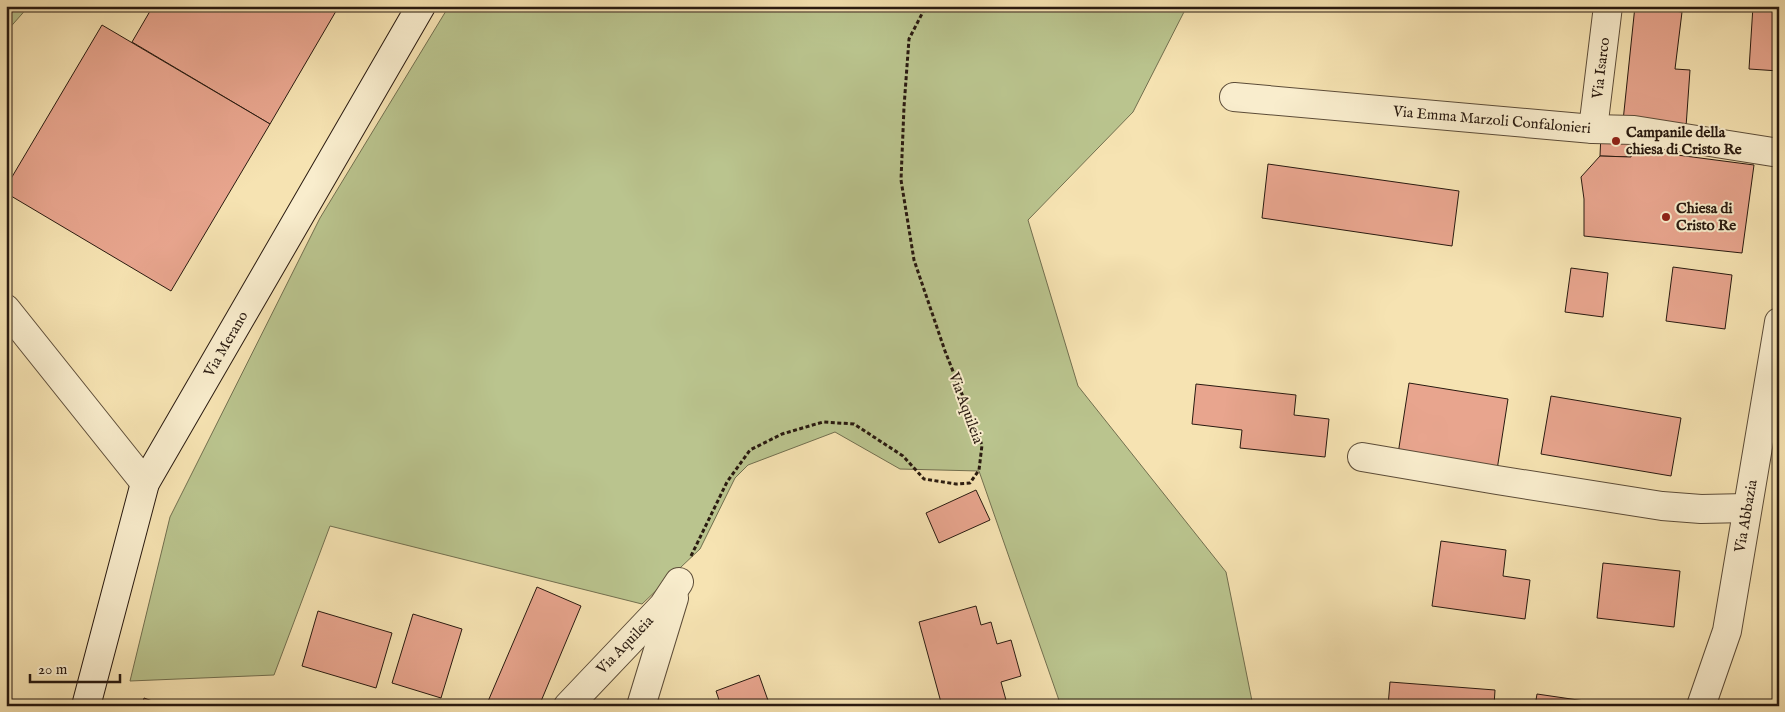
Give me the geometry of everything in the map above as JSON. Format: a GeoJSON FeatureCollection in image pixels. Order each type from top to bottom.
{"type":"FeatureCollection","features":[{"type":"Feature","properties":{"kind":"street","name":"Via Merano"},"geometry":{"type":"LineString","coordinates":[[86,706],[145,483],[421,6]]}},
{"type":"Feature","properties":{"kind":"street","name":"Via Isarco"},"geometry":{"type":"LineString","coordinates":[[1593,129],[1608,6]]}},
{"type":"Feature","properties":{"kind":"street","name":"Via Emma Marzoli Confalonieri"},"geometry":{"type":"LineString","coordinates":[[1234,96],[1593,129],[1634,130],[1779,153]]}},
{"type":"Feature","properties":{"kind":"street"},"geometry":{"type":"LineString","coordinates":[[6,309],[145,483]]}},
{"type":"Feature","properties":{"kind":"street","name":"Via Abbazia"},"geometry":{"type":"LineString","coordinates":[[1701,706],[1727,631],[1779,322]]}},
{"type":"Feature","properties":{"kind":"street"},"geometry":{"type":"LineString","coordinates":[[1362,458],[1662,506],[1701,509],[1747,508]]}},
{"type":"Feature","properties":{"kind":"street","name":"Via Aquileia"},"geometry":{"type":"LineString","coordinates":[[568,706],[663,606],[678,582]]}},
{"type":"Feature","properties":{"kind":"street","name":"Via Aquileia"},"geometry":{"type":"LineString","coordinates":[[641,706],[678,582]]}},
{"type":"Feature","properties":{"kind":"path","name":"Via Aquileia"},"geometry":{"type":"LineString","coordinates":[[678,582],[727,482],[750,450],[782,434],[823,422],[854,424],[903,456],[924,479],[956,484],[970,483],[978,470],[982,445],[945,351],[914,260],[901,180],[909,39],[926,6]]}},
{"type":"Feature","properties":{"kind":"green space"},"geometry":{"type":"Polygon","coordinates":[[[6,6],[29,6],[6,32],[6,6]]]}},
{"type":"Feature","properties":{"kind":"green space"},"geometry":{"type":"Polygon","coordinates":[[[449,6],[1187,6],[1133,112],[1028,220],[1078,386],[1226,572],[1253,706],[1061,706],[979,471],[900,469],[835,432],[748,465],[735,478],[700,549],[642,604],[330,526],[274,675],[130,681],[170,517],[320,218],[449,6]]]}},
{"type":"Feature","properties":{"kind":"building"},"geometry":{"type":"Polygon","coordinates":[[[153,6],[339,6],[270,124],[132,42],[153,6]]]}},
{"type":"Feature","properties":{"kind":"building"},"geometry":{"type":"Polygon","coordinates":[[[1635,6],[1682,12],[1675,69],[1690,70],[1686,127],[1623,121],[1635,6]]]}},
{"type":"Feature","properties":{"kind":"building"},"geometry":{"type":"Polygon","coordinates":[[[1753,6],[1779,6],[1779,71],[1749,69],[1753,6]]]}},
{"type":"Feature","properties":{"kind":"building"},"geometry":{"type":"Polygon","coordinates":[[[102,25],[270,124],[171,291],[6,193],[6,187],[102,25]]]}},
{"type":"Feature","properties":{"kind":"building","name":"Campanile della chiesa di Cristo Re"},"geometry":{"type":"Polygon","coordinates":[[[1601,133],[1631,133],[1631,157],[1600,156],[1601,133]]]}},
{"type":"Feature","properties":{"kind":"building","name":"Chiesa di Cristo Re"},"geometry":{"type":"Polygon","coordinates":[[[1631,149],[1754,165],[1742,253],[1584,236],[1584,199],[1581,177],[1600,156],[1631,157],[1631,149]]]}},
{"type":"Feature","properties":{"kind":"building"},"geometry":{"type":"Polygon","coordinates":[[[1268,164],[1459,191],[1452,246],[1262,218],[1268,164]]]}},
{"type":"Feature","properties":{"kind":"building"},"geometry":{"type":"Polygon","coordinates":[[[1673,267],[1732,275],[1725,329],[1666,321],[1673,267]]]}},
{"type":"Feature","properties":{"kind":"building"},"geometry":{"type":"Polygon","coordinates":[[[1571,268],[1608,273],[1603,317],[1565,312],[1571,268]]]}},
{"type":"Feature","properties":{"kind":"building"},"geometry":{"type":"Polygon","coordinates":[[[1409,383],[1508,399],[1497,470],[1398,454],[1409,383]]]}},
{"type":"Feature","properties":{"kind":"building"},"geometry":{"type":"Polygon","coordinates":[[[1196,384],[1296,395],[1294,415],[1329,419],[1325,457],[1240,448],[1242,430],[1192,424],[1196,384]]]}},
{"type":"Feature","properties":{"kind":"building"},"geometry":{"type":"Polygon","coordinates":[[[1551,396],[1681,418],[1671,476],[1541,454],[1551,396]]]}},
{"type":"Feature","properties":{"kind":"building"},"geometry":{"type":"Polygon","coordinates":[[[976,490],[990,520],[939,543],[926,513],[976,490]]]}},
{"type":"Feature","properties":{"kind":"building"},"geometry":{"type":"Polygon","coordinates":[[[1441,541],[1506,550],[1503,576],[1530,580],[1525,619],[1432,606],[1441,541]]]}},
{"type":"Feature","properties":{"kind":"building"},"geometry":{"type":"Polygon","coordinates":[[[1603,563],[1680,571],[1674,627],[1597,618],[1603,563]]]}},
{"type":"Feature","properties":{"kind":"building"},"geometry":{"type":"Polygon","coordinates":[[[537,587],[581,606],[539,706],[486,706],[537,587]]]}},
{"type":"Feature","properties":{"kind":"building"},"geometry":{"type":"Polygon","coordinates":[[[976,606],[981,625],[991,622],[997,644],[1011,640],[1021,676],[1001,682],[1006,700],[985,706],[942,706],[919,622],[976,606]]]}},
{"type":"Feature","properties":{"kind":"building"},"geometry":{"type":"Polygon","coordinates":[[[318,611],[392,633],[376,688],[302,666],[318,611]]]}},
{"type":"Feature","properties":{"kind":"building"},"geometry":{"type":"Polygon","coordinates":[[[413,614],[462,629],[441,698],[392,683],[413,614]]]}},
{"type":"Feature","properties":{"kind":"building"},"geometry":{"type":"Polygon","coordinates":[[[759,675],[770,706],[721,706],[716,691],[759,675]]]}},
{"type":"Feature","properties":{"kind":"building"},"geometry":{"type":"Polygon","coordinates":[[[1390,682],[1495,690],[1494,706],[1388,706],[1390,682]]]}},
{"type":"Feature","properties":{"kind":"building"},"geometry":{"type":"Polygon","coordinates":[[[1537,694],[1619,706],[1535,706],[1537,694]]]}},
{"type":"Feature","properties":{"kind":"building"},"geometry":{"type":"Polygon","coordinates":[[[144,698],[166,706],[142,706],[144,698]]]}},
{"type":"Feature","properties":{"kind":"place","name":"Campanile della chiesa di Cristo Re"},"geometry":{"type":"Point","coordinates":[1616,141]}},
{"type":"Feature","properties":{"kind":"place","name":"Chiesa di Cristo Re"},"geometry":{"type":"Point","coordinates":[1666,217]}}]}
